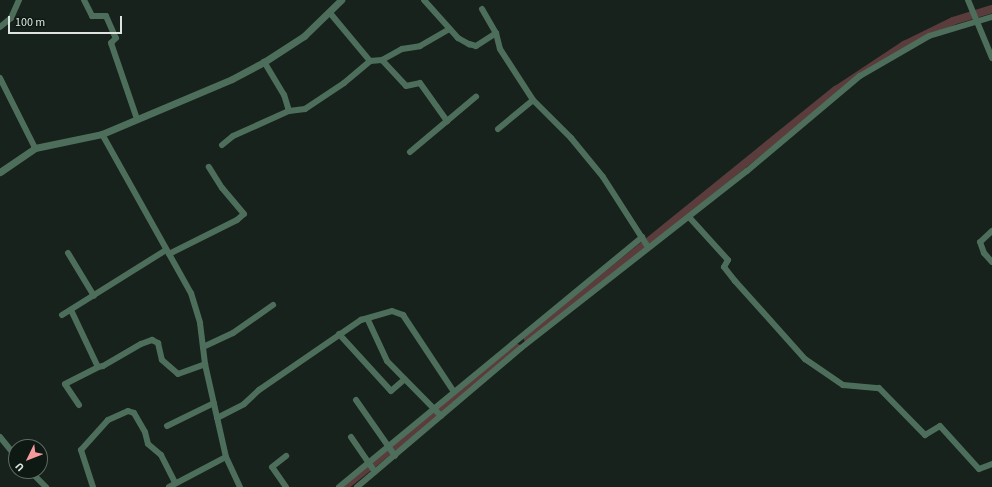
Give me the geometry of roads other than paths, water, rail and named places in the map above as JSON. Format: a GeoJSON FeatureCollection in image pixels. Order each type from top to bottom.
{"type":"FeatureCollection","features":[{"type":"Feature","properties":{"kind":"street"},"geometry":{"type":"LineString","coordinates":[[0,27],[10,18],[19,0]]}},
{"type":"Feature","properties":{"kind":"street"},"geometry":{"type":"LineString","coordinates":[[84,0],[92,16],[106,16],[116,38],[111,43],[137,119]]}},
{"type":"Feature","properties":{"kind":"street"},"geometry":{"type":"LineString","coordinates":[[0,172],[35,148],[102,134],[202,93],[264,62],[304,36],[330,13],[341,0]]}},
{"type":"Feature","properties":{"kind":"street"},"geometry":{"type":"LineString","coordinates":[[424,0],[464,42],[476,46],[496,33]]}},
{"type":"Feature","properties":{"kind":"street"},"geometry":{"type":"LineString","coordinates":[[968,0],[992,58]]}},
{"type":"Feature","properties":{"kind":"street"},"geometry":{"type":"LineString","coordinates":[[482,9],[496,33],[500,49],[533,100],[571,138],[598,172],[645,242]]}},
{"type":"Feature","properties":{"kind":"street"},"geometry":{"type":"LineString","coordinates":[[330,13],[370,61]]}},
{"type":"Feature","properties":{"kind":"street"},"geometry":{"type":"LineString","coordinates":[[357,487],[371,468],[438,412],[454,392],[645,242],[689,217],[860,76],[929,36],[976,18],[992,16]]}},
{"type":"Feature","properties":{"kind":"street"},"geometry":{"type":"LineString","coordinates":[[222,145],[233,136],[289,111],[305,110],[344,83],[370,61],[382,60],[402,49],[420,46],[450,29]]}},
{"type":"Feature","properties":{"kind":"street"},"geometry":{"type":"LineString","coordinates":[[382,60],[406,86],[420,83],[447,121]]}},
{"type":"Feature","properties":{"kind":"street"},"geometry":{"type":"LineString","coordinates":[[264,62],[284,95],[289,111]]}},
{"type":"Feature","properties":{"kind":"street"},"geometry":{"type":"LineString","coordinates":[[0,78],[35,148]]}},
{"type":"Feature","properties":{"kind":"street"},"geometry":{"type":"LineString","coordinates":[[410,152],[476,97]]}},
{"type":"Feature","properties":{"kind":"street"},"geometry":{"type":"LineString","coordinates":[[498,129],[533,100]]}},
{"type":"Feature","properties":{"kind":"street"},"geometry":{"type":"LineString","coordinates":[[102,134],[191,293],[226,457],[240,487]]}},
{"type":"Feature","properties":{"kind":"street"},"geometry":{"type":"LineString","coordinates":[[62,315],[168,252],[238,220],[244,214],[222,188],[209,167]]}},
{"type":"Feature","properties":{"kind":"street"},"geometry":{"type":"LineString","coordinates":[[689,217],[728,260],[724,267],[734,281],[805,359],[843,385],[879,388],[925,435],[940,426],[979,469],[992,464]]}},
{"type":"Feature","properties":{"kind":"street"},"geometry":{"type":"LineString","coordinates":[[992,231],[980,242],[984,253],[992,262]]}},
{"type":"Feature","properties":{"kind":"street"},"geometry":{"type":"LineString","coordinates":[[339,487],[371,468],[391,452],[645,242]]}},
{"type":"Feature","properties":{"kind":"street"},"geometry":{"type":"LineString","coordinates":[[68,253],[94,296]]}},
{"type":"Feature","properties":{"kind":"street"},"geometry":{"type":"LineString","coordinates":[[203,347],[233,333],[273,305]]}},
{"type":"Feature","properties":{"kind":"street"},"geometry":{"type":"LineString","coordinates":[[71,310],[98,366]]}},
{"type":"Feature","properties":{"kind":"street"},"geometry":{"type":"LineString","coordinates":[[217,418],[244,404],[259,390],[361,320],[368,320],[392,311],[403,315],[454,392]]}},
{"type":"Feature","properties":{"kind":"street"},"geometry":{"type":"LineString","coordinates":[[368,320],[384,357],[438,412]]}},
{"type":"Feature","properties":{"kind":"street"},"geometry":{"type":"LineString","coordinates":[[340,334],[391,391],[405,379]]}},
{"type":"Feature","properties":{"kind":"street"},"geometry":{"type":"LineString","coordinates":[[78,405],[65,384],[98,366],[103,366],[141,344],[152,340],[158,343],[162,360],[178,374],[205,364]]}},
{"type":"Feature","properties":{"kind":"street"},"geometry":{"type":"LineString","coordinates":[[356,400],[391,452]]}},
{"type":"Feature","properties":{"kind":"street"},"geometry":{"type":"LineString","coordinates":[[167,426],[214,403]]}},
{"type":"Feature","properties":{"kind":"street"},"geometry":{"type":"LineString","coordinates":[[93,487],[81,450],[102,425],[128,411],[134,413],[145,432],[148,444],[162,455],[175,483]]}},
{"type":"Feature","properties":{"kind":"street"},"geometry":{"type":"LineString","coordinates":[[0,437],[8,447]]}},
{"type":"Feature","properties":{"kind":"street"},"geometry":{"type":"LineString","coordinates":[[351,437],[371,468]]}},
{"type":"Feature","properties":{"kind":"street"},"geometry":{"type":"LineString","coordinates":[[286,456],[272,467],[286,487]]}},
{"type":"Feature","properties":{"kind":"street"},"geometry":{"type":"LineString","coordinates":[[168,487],[226,457]]}},
{"type":"Feature","properties":{"kind":"street"},"geometry":{"type":"LineString","coordinates":[[38,479],[46,487]]}},
{"type":"Feature","properties":{"kind":"waterway"},"geometry":{"type":"LineString","coordinates":[[528,339],[836,90],[904,45],[953,21],[992,9]]}},
{"type":"Feature","properties":{"kind":"waterway"},"geometry":{"type":"LineString","coordinates":[[344,487],[517,348]]}}]}
